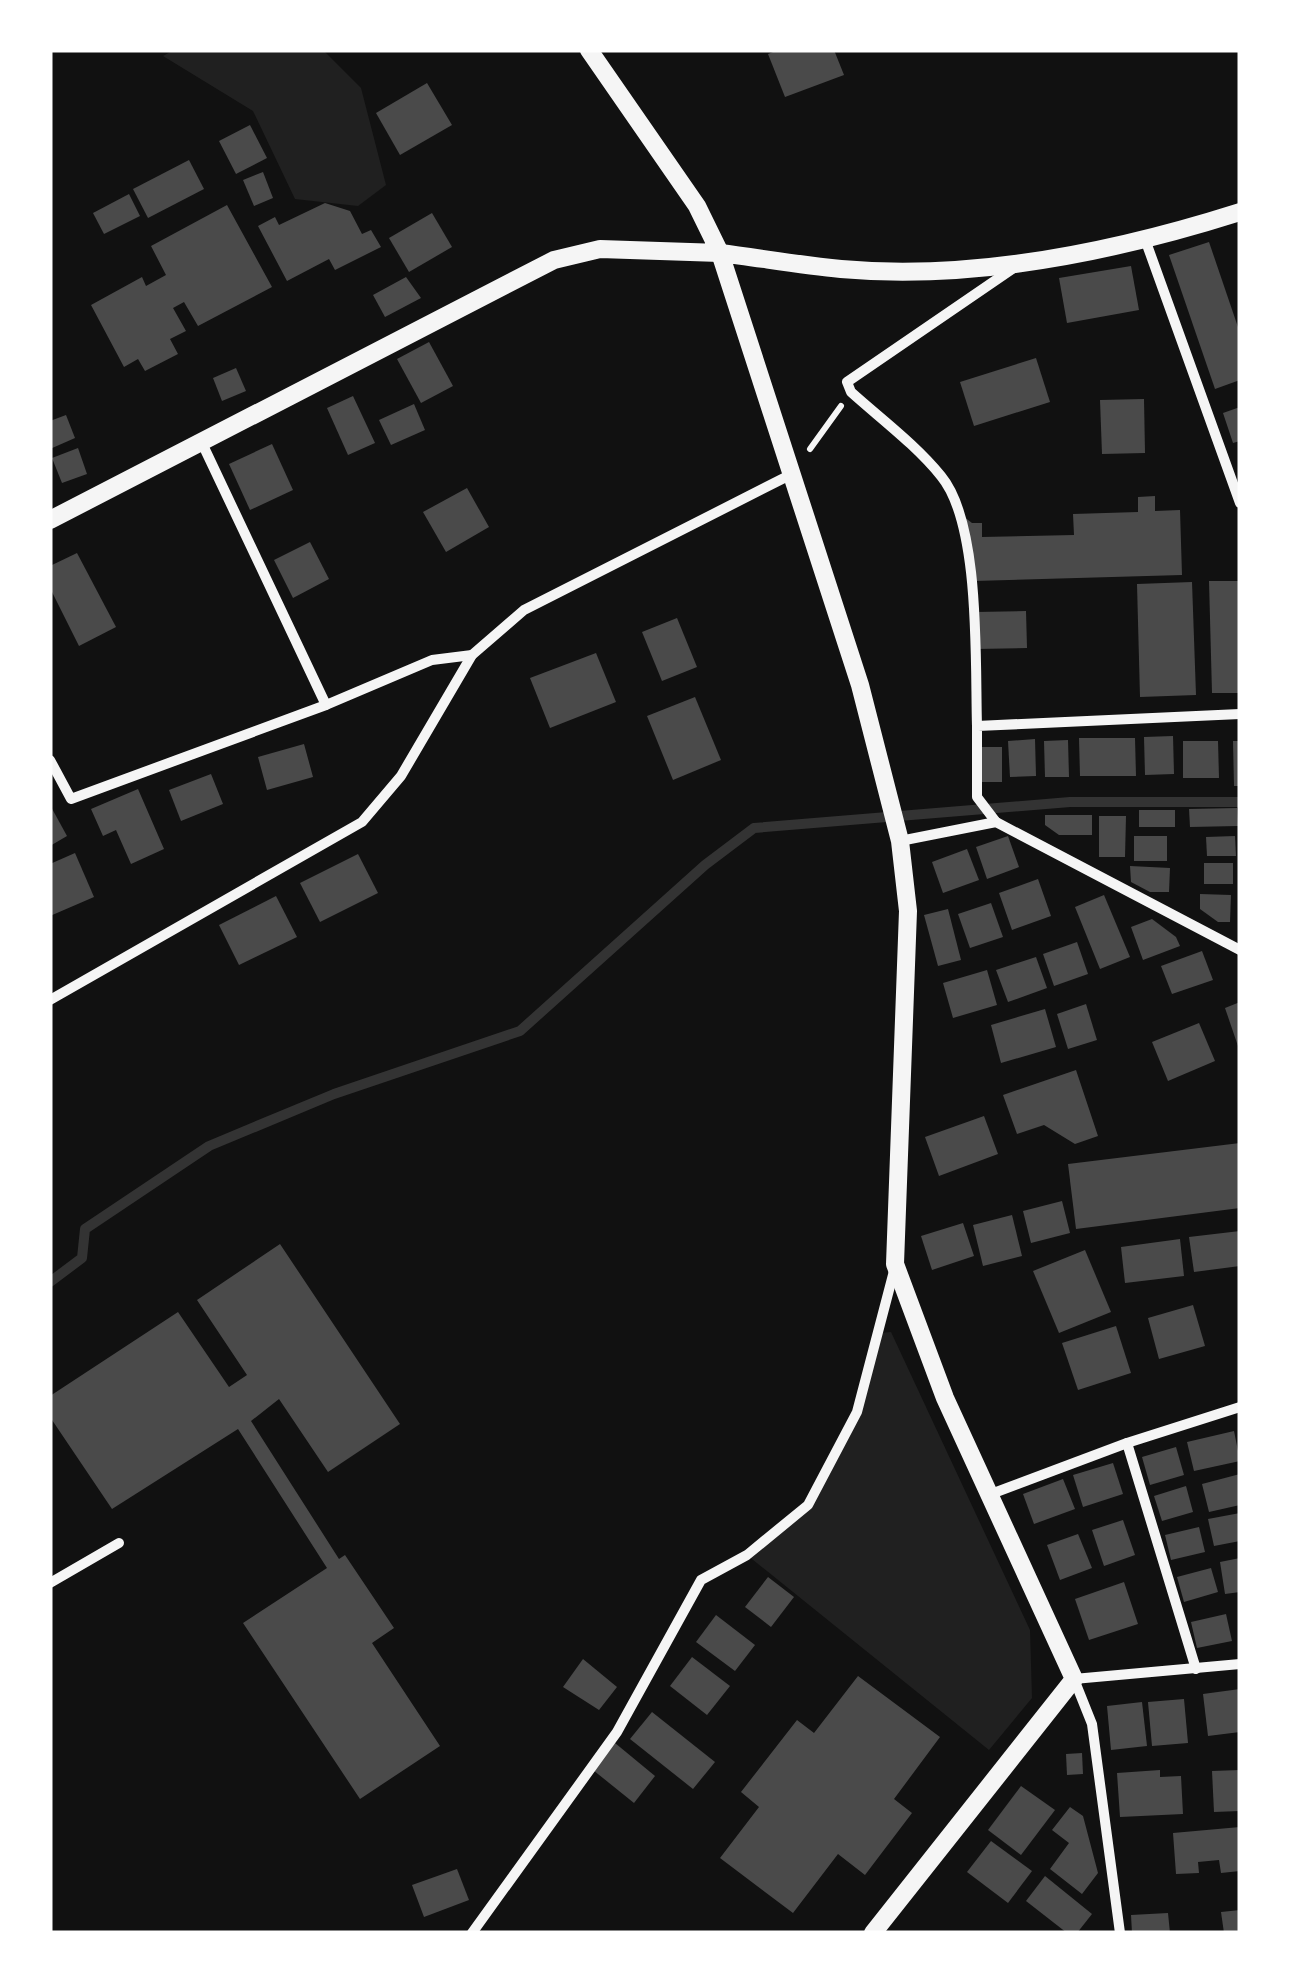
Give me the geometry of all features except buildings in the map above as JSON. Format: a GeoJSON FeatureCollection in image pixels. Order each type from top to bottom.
{"type":"FeatureCollection","features":[{"type":"Feature","properties":{"kind":"street"},"geometry":{"type":"LineString","coordinates":[[472,1933],[616,1732],[702,1580],[748,1555],[808,1505],[857,1412],[895,1264],[908,912],[900,841],[860,684],[720,252],[698,206],[589,50]]}},
{"type":"Feature","properties":{"kind":"street"},"geometry":{"type":"LineString","coordinates":[[50,519],[554,260],[600,249],[720,252],[842,269],[897,271],[1024,261],[1146,242],[1240,212]]}},
{"type":"Feature","properties":{"kind":"street"},"geometry":{"type":"LineString","coordinates":[[1146,242],[1240,502]]}},
{"type":"Feature","properties":{"kind":"street"},"geometry":{"type":"LineString","coordinates":[[1024,261],[847,382],[851,392],[944,479],[959,513],[974,594],[977,797],[996,822],[1240,950]]}},
{"type":"Feature","properties":{"kind":"street"},"geometry":{"type":"LineString","coordinates":[[201,440],[326,705]]}},
{"type":"Feature","properties":{"kind":"street"},"geometry":{"type":"LineString","coordinates":[[50,1000],[362,822],[401,776],[472,656],[524,610],[792,474]]}},
{"type":"Feature","properties":{"kind":"street"},"geometry":{"type":"LineString","coordinates":[[50,760],[71,800],[326,705],[432,660],[472,656]]}},
{"type":"Feature","properties":{"kind":"street"},"geometry":{"type":"LineString","coordinates":[[977,726],[1240,714]]}},
{"type":"Feature","properties":{"kind":"street"},"geometry":{"type":"LineString","coordinates":[[900,841],[996,822]]}},
{"type":"Feature","properties":{"kind":"street"},"geometry":{"type":"LineString","coordinates":[[895,1264],[945,1398],[992,1494],[1092,1724],[1120,1933]]}},
{"type":"Feature","properties":{"kind":"street"},"geometry":{"type":"LineString","coordinates":[[992,1494],[1240,1407]]}},
{"type":"Feature","properties":{"kind":"street"},"geometry":{"type":"LineString","coordinates":[[1127,1444],[1196,1669]]}},
{"type":"Feature","properties":{"kind":"street"},"geometry":{"type":"LineString","coordinates":[[50,1583],[119,1543]]}},
{"type":"Feature","properties":{"kind":"street"},"geometry":{"type":"LineString","coordinates":[[873,1933],[1074,1679],[1240,1664]]}},
{"type":"Feature","properties":{"kind":"path"},"geometry":{"type":"LineString","coordinates":[[792,474],[851,392]]}},
{"type":"Feature","properties":{"kind":"shaded area"},"geometry":{"type":"Polygon","coordinates":[[[174,50],[323,50],[361,88],[386,185],[358,206],[295,199],[253,111],[163,56],[174,50]]]}},
{"type":"Feature","properties":{"kind":"shaded area"},"geometry":{"type":"Polygon","coordinates":[[[891,1332],[1030,1630],[1032,1698],[989,1750],[747,1555],[808,1505],[837,1458],[879,1333],[891,1332]]]}},
{"type":"Feature","properties":{"kind":"waterway"},"geometry":{"type":"LineString","coordinates":[[50,1282],[82,1258],[85,1229],[209,1146],[334,1094],[520,1031],[705,865],[754,828],[1070,802],[1240,802]]}}]}
